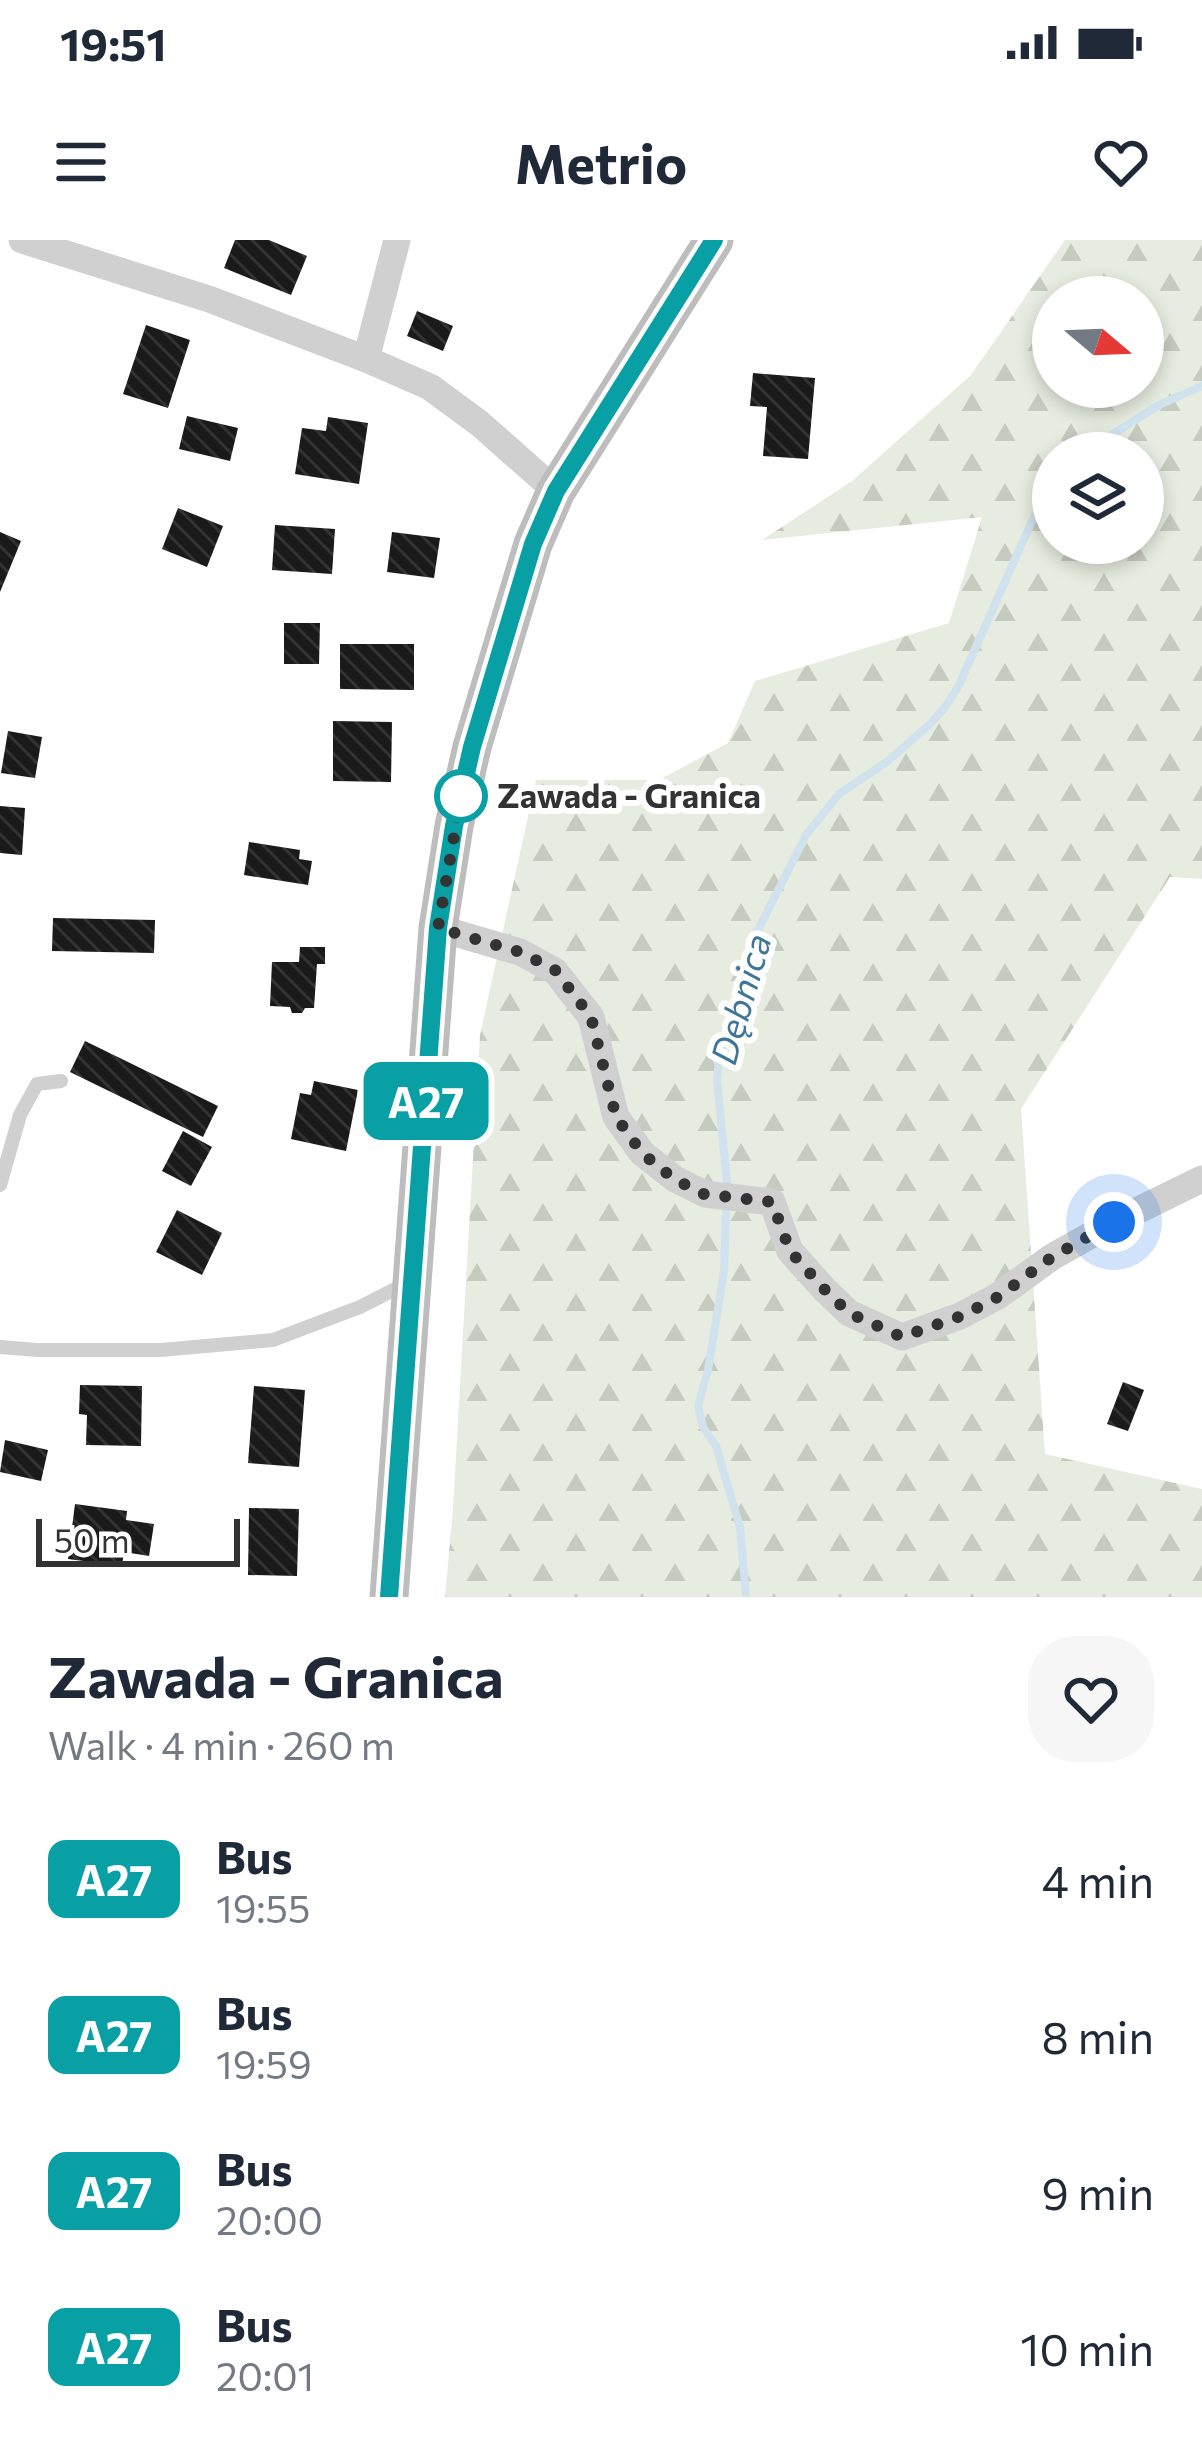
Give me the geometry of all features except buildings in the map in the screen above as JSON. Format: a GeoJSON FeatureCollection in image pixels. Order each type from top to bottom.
{"type":"FeatureCollection","features":[{"type":"Feature","properties":{"kind":"street"},"geometry":{"type":"LineString","coordinates":[[22,240],[209,299],[430,387],[556,491]]}},
{"type":"Feature","properties":{"kind":"street"},"geometry":{"type":"LineString","coordinates":[[366,359],[397,240]]}},
{"type":"Feature","properties":{"kind":"street"},"geometry":{"type":"LineString","coordinates":[[388,1597],[438,928],[472,747],[533,544],[556,491],[714,240]]}},
{"type":"Feature","properties":{"kind":"street"},"geometry":{"type":"LineString","coordinates":[[438,928],[520,952],[555,970],[591,1017],[616,1117],[642,1153],[674,1179],[704,1194],[772,1202],[790,1251],[825,1290],[849,1313],[902,1337],[998,1297],[1052,1257],[1202,1179]]}},
{"type":"Feature","properties":{"kind":"lane"},"geometry":{"type":"LineString","coordinates":[[0,1185],[20,1115],[37,1084],[61,1081]]}},
{"type":"Feature","properties":{"kind":"lane"},"geometry":{"type":"LineString","coordinates":[[0,1347],[161,1349],[272,1340],[360,1307],[414,1280]]}},
{"type":"Feature","properties":{"kind":"green space"},"geometry":{"type":"Polygon","coordinates":[[[1065,240],[1202,240],[1202,879],[1170,877],[1021,1109],[1045,1454],[1202,1489],[1202,1597],[445,1597],[480,1035],[536,780],[659,780],[728,743],[755,681],[949,623],[982,517],[762,540],[852,481],[971,375],[1032,287],[1032,408],[1164,408],[1164,276],[1040,276],[1065,240]]]}},
{"type":"Feature","properties":{"kind":"waterway","name":"Dębnica"},"geometry":{"type":"LineString","coordinates":[[1116,432],[1202,386]]}},
{"type":"Feature","properties":{"kind":"waterway","name":"Dębnica"},"geometry":{"type":"LineString","coordinates":[[746,1597],[740,1527],[716,1446],[703,1427],[698,1406],[724,1271],[727,1183],[719,1057],[753,940],[806,835],[839,794],[888,761],[946,706],[1032,521]]}},
{"type":"Feature","properties":{"kind":"bus line","name":"A27"},"geometry":{"type":"LineString","coordinates":[[389,1597],[438,928],[472,747],[533,544],[556,491],[714,240]]}},
{"type":"Feature","properties":{"kind":"place","name":"Zawada - Granica"},"geometry":{"type":"Point","coordinates":[461,796]}},
{"type":"Feature","properties":{"kind":"route"},"geometry":{"type":"LineString","coordinates":[[461,796],[438,928],[520,952],[555,970],[591,1017],[616,1117],[642,1153],[674,1179],[704,1194],[772,1202],[790,1251],[849,1313],[902,1337],[998,1297],[1052,1257],[1114,1222]]}}]}
